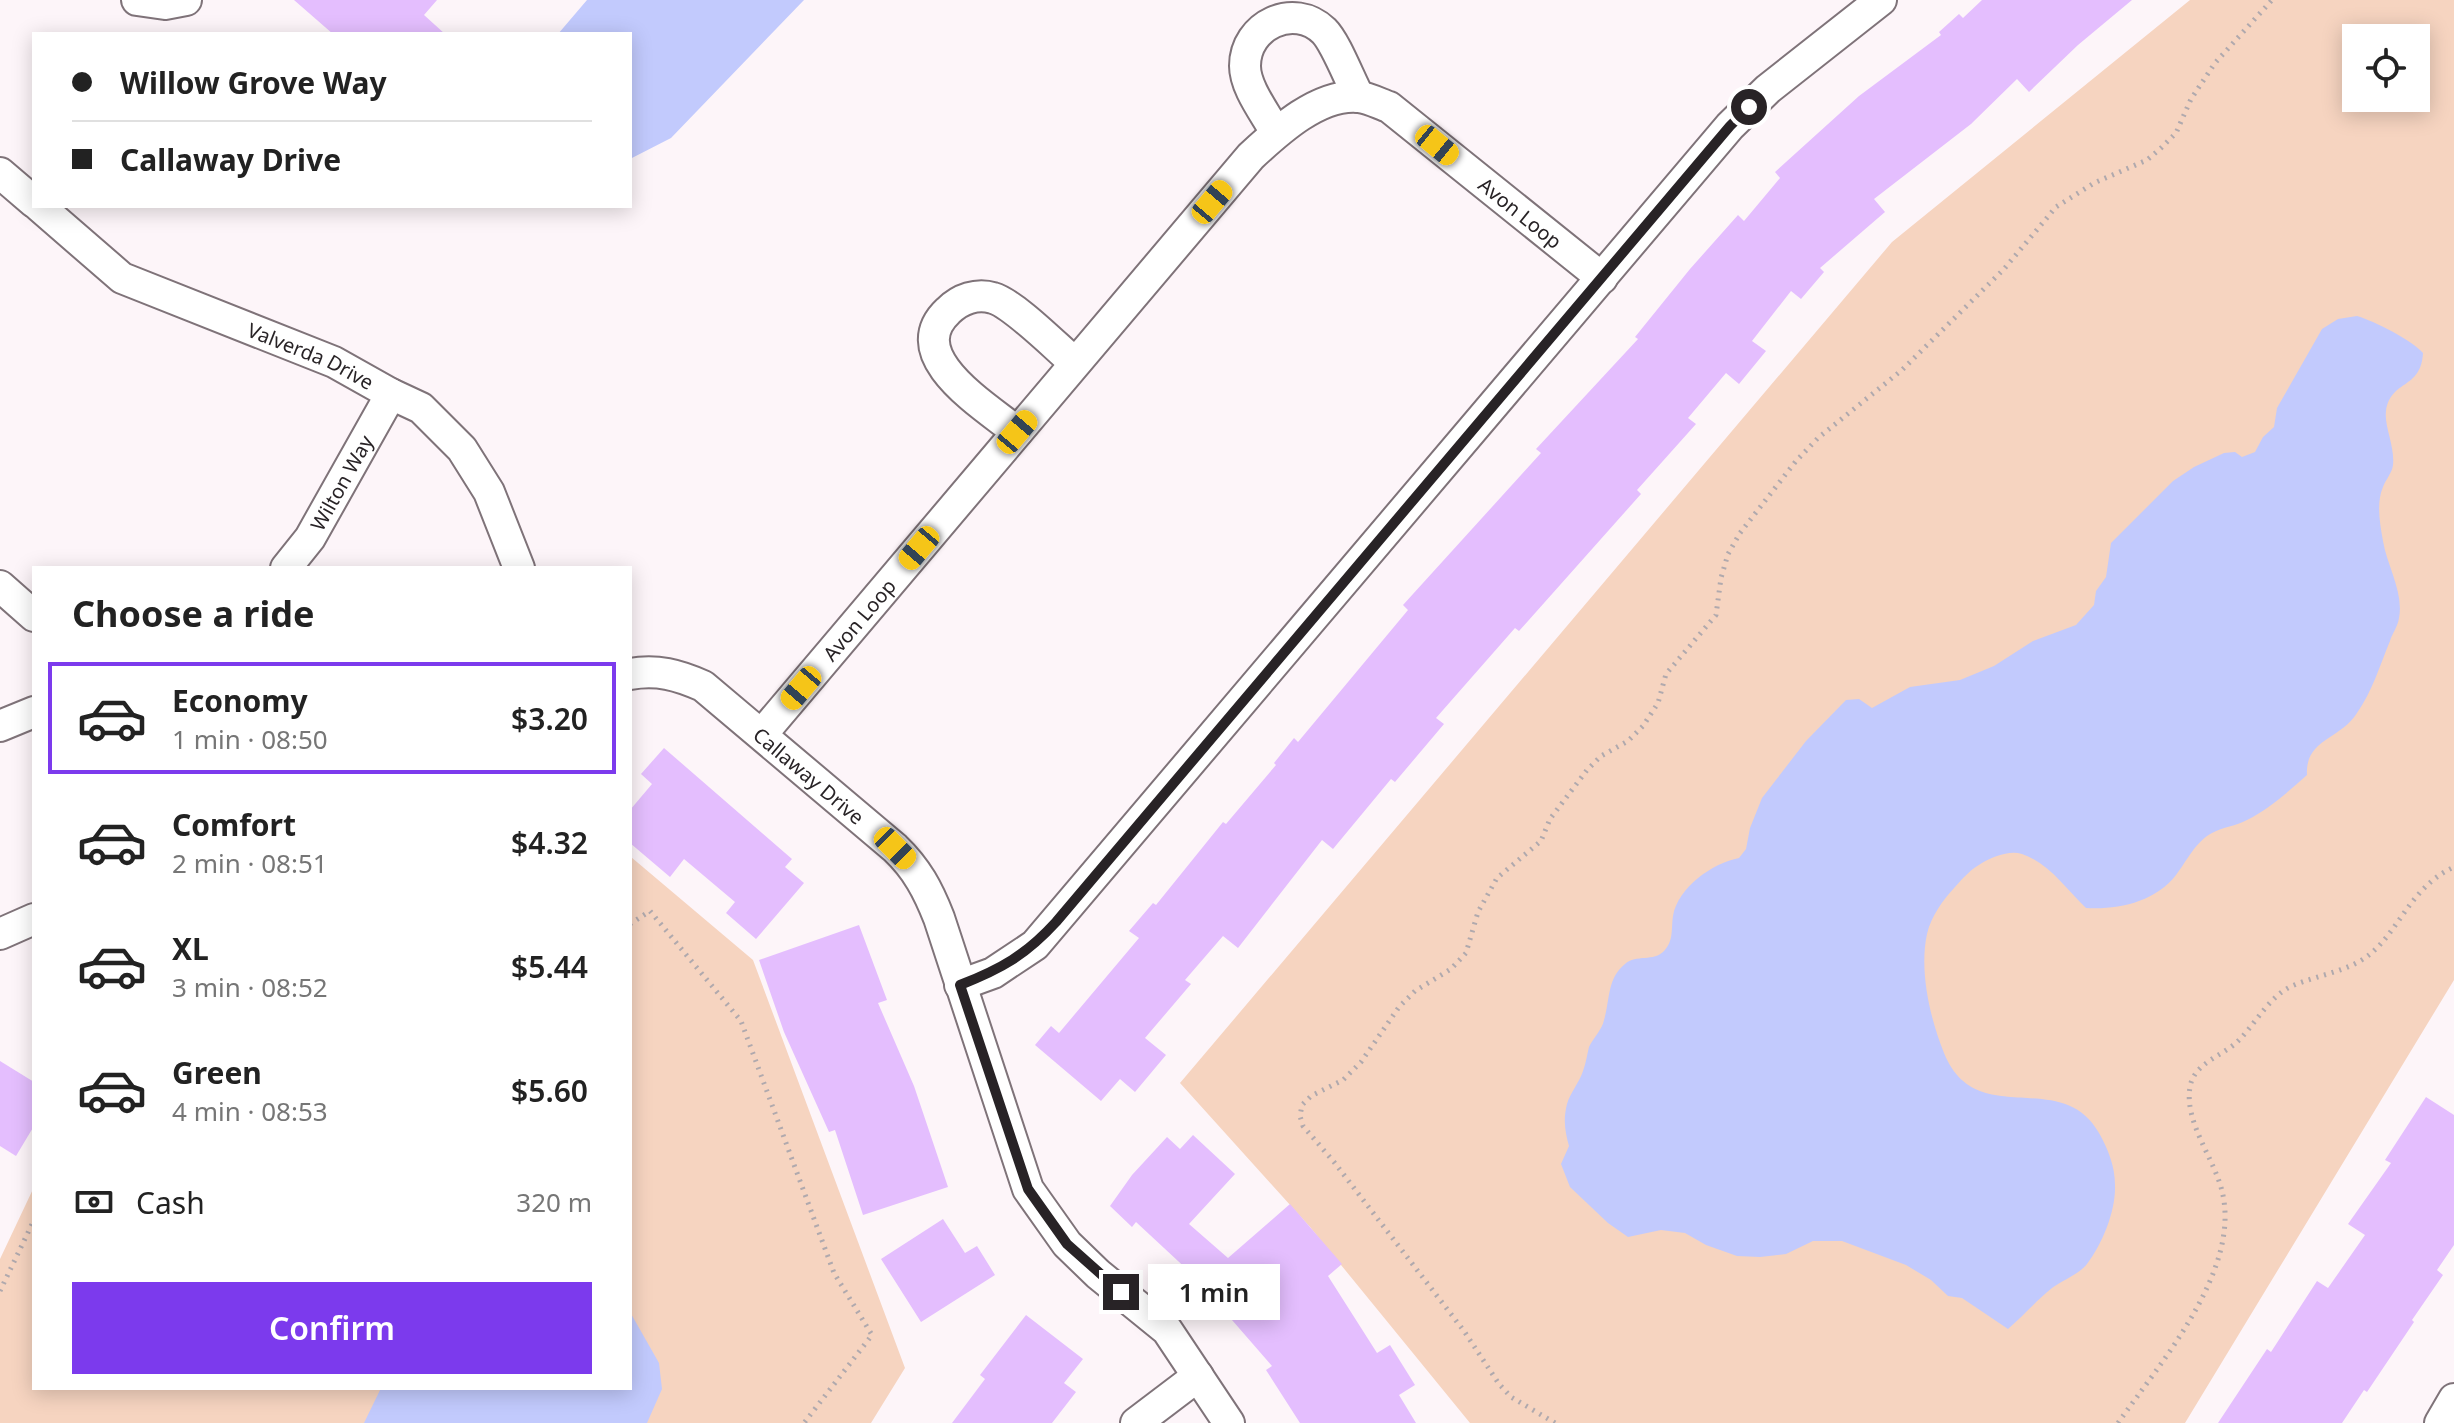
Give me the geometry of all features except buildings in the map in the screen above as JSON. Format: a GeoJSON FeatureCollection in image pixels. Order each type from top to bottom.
{"type":"FeatureCollection","features":[{"type":"Feature","properties":{"kind":"street"},"geometry":{"type":"LineString","coordinates":[[137,0],[165,4],[186,0]]}},
{"type":"Feature","properties":{"kind":"street"},"geometry":{"type":"LineString","coordinates":[[960,985],[993,973],[1035,945],[1730,126],[1846,9],[1881,0]]}},
{"type":"Feature","properties":{"kind":"street"},"geometry":{"type":"LineString","coordinates":[[1276,133],[1249,82],[1245,68],[1248,49],[1257,34],[1273,21],[1304,19],[1326,33],[1359,97]]}},
{"type":"Feature","properties":{"kind":"street","name":"Avon Loop"},"geometry":{"type":"LineString","coordinates":[[762,734],[1251,156],[1289,121],[1327,102],[1359,97],[1389,107],[1602,278]]}},
{"type":"Feature","properties":{"kind":"street","name":"Valverda Drive"},"geometry":{"type":"LineString","coordinates":[[0,173],[32,201]]}},
{"type":"Feature","properties":{"kind":"street","name":"Valverda Drive"},"geometry":{"type":"LineString","coordinates":[[41,208],[122,278],[334,362],[421,408],[462,449],[489,492],[518,566]]}},
{"type":"Feature","properties":{"kind":"street"},"geometry":{"type":"LineString","coordinates":[[1017,432],[943,370],[935,347],[937,328],[946,312],[970,298],[994,298],[1075,363]]}},
{"type":"Feature","properties":{"kind":"street","name":"Wilton Way"},"geometry":{"type":"LineString","coordinates":[[288,566],[310,538],[391,394]]}},
{"type":"Feature","properties":{"kind":"street"},"geometry":{"type":"LineString","coordinates":[[0,586],[32,614]]}},
{"type":"Feature","properties":{"kind":"street","name":"Callaway Drive"},"geometry":{"type":"LineString","coordinates":[[632,674],[659,671],[703,686],[914,867],[928,889],[1028,1189],[1067,1244],[1098,1274],[1167,1330],[1229,1423]]}},
{"type":"Feature","properties":{"kind":"street"},"geometry":{"type":"LineString","coordinates":[[0,726],[32,713]]}},
{"type":"Feature","properties":{"kind":"street"},"geometry":{"type":"LineString","coordinates":[[0,934],[32,920]]}},
{"type":"Feature","properties":{"kind":"street"},"geometry":{"type":"LineString","coordinates":[[1136,1423],[1198,1376]]}},
{"type":"Feature","properties":{"kind":"street"},"geometry":{"type":"LineString","coordinates":[[2440,1423],[2454,1399]]}},
{"type":"Feature","properties":{"kind":"path"},"geometry":{"type":"LineString","coordinates":[[1555,1423],[1511,1397],[1499,1384],[1464,1331],[1303,1126],[1300,1116],[1302,1105],[1311,1096],[1343,1080],[1361,1062],[1399,1007],[1415,991],[1451,969],[1466,953],[1478,912],[1497,878],[1541,841],[1550,819],[1587,770],[1601,756],[1628,741],[1643,726],[1658,703],[1666,674],[1716,615],[1728,554],[1740,533],[1796,461],[1818,438],[1902,370],[2004,269],[2056,207],[2094,183],[2147,160],[2161,148],[2176,133],[2191,99],[2215,63],[2272,0]]}},
{"type":"Feature","properties":{"kind":"path"},"geometry":{"type":"LineString","coordinates":[[2118,1423],[2165,1358],[2204,1293],[2216,1267],[2223,1237],[2223,1193],[2192,1109],[2190,1088],[2194,1076],[2202,1066],[2239,1040],[2277,996],[2290,986],[2343,970],[2365,958],[2384,939],[2419,892],[2454,867]]}},
{"type":"Feature","properties":{"kind":"path"},"geometry":{"type":"LineString","coordinates":[[632,923],[650,911],[741,1021],[834,1273],[872,1335],[804,1423]]}},
{"type":"Feature","properties":{"kind":"path"},"geometry":{"type":"LineString","coordinates":[[0,1291],[32,1224]]}},
{"type":"Feature","properties":{"kind":"shaded area"},"geometry":{"type":"Polygon","coordinates":[[[2190,0],[2454,0],[2454,980],[2185,1423],[1470,1423],[1310,1227],[1180,1083],[1892,242],[2190,0]]]}},
{"type":"Feature","properties":{"kind":"shaded area"},"geometry":{"type":"Polygon","coordinates":[[[632,858],[753,960],[905,1368],[871,1423],[0,1423],[0,1259],[32,1191],[32,1390],[632,1390],[632,858]]]}},
{"type":"Feature","properties":{"kind":"water"},"geometry":{"type":"Polygon","coordinates":[[[587,0],[804,0],[671,138],[632,158],[632,32],[560,32],[587,0]]]}},
{"type":"Feature","properties":{"kind":"water"},"geometry":{"type":"Polygon","coordinates":[[[2357,316],[2410,342],[2423,353],[2417,373],[2394,394],[2386,411],[2393,465],[2381,493],[2379,514],[2400,608],[2397,624],[2357,713],[2342,729],[2317,747],[2308,763],[2307,775],[2255,816],[2206,837],[2176,875],[2147,898],[2123,906],[2086,908],[2041,864],[2022,854],[2007,854],[1978,865],[1967,874],[1942,903],[1929,927],[1924,963],[1927,994],[1944,1053],[1958,1076],[1976,1089],[1997,1095],[2063,1103],[2083,1114],[2105,1145],[2114,1171],[2113,1205],[2103,1236],[2087,1264],[2052,1288],[2008,1329],[1962,1298],[1948,1296],[1931,1280],[1906,1265],[1842,1241],[1813,1241],[1786,1254],[1737,1256],[1706,1245],[1685,1233],[1661,1230],[1628,1237],[1608,1223],[1570,1187],[1561,1164],[1569,1146],[1565,1125],[1567,1104],[1583,1071],[1589,1047],[1603,1024],[1612,983],[1619,970],[1629,961],[1655,956],[1667,947],[1676,905],[1689,886],[1718,865],[1739,858],[1746,849],[1750,828],[1762,798],[1806,741],[1846,700],[1859,699],[1872,708],[1910,687],[1960,680],[1994,666],[2033,641],[2076,625],[2094,605],[2096,591],[2106,577],[2111,543],[2173,481],[2194,467],[2224,453],[2235,452],[2242,457],[2255,452],[2263,437],[2274,427],[2277,408],[2322,329],[2338,319],[2357,316]]]}},
{"type":"Feature","properties":{"kind":"water"},"geometry":{"type":"Polygon","coordinates":[[[632,1316],[659,1363],[662,1389],[647,1423],[364,1423],[380,1390],[632,1390],[632,1316]]]}},
{"type":"Feature","properties":{"kind":"route"},"geometry":{"type":"LineString","coordinates":[[1121,1292],[1067,1244],[1028,1189],[960,985],[1010,963],[1035,945],[1056,922],[1749,107]]}}]}
